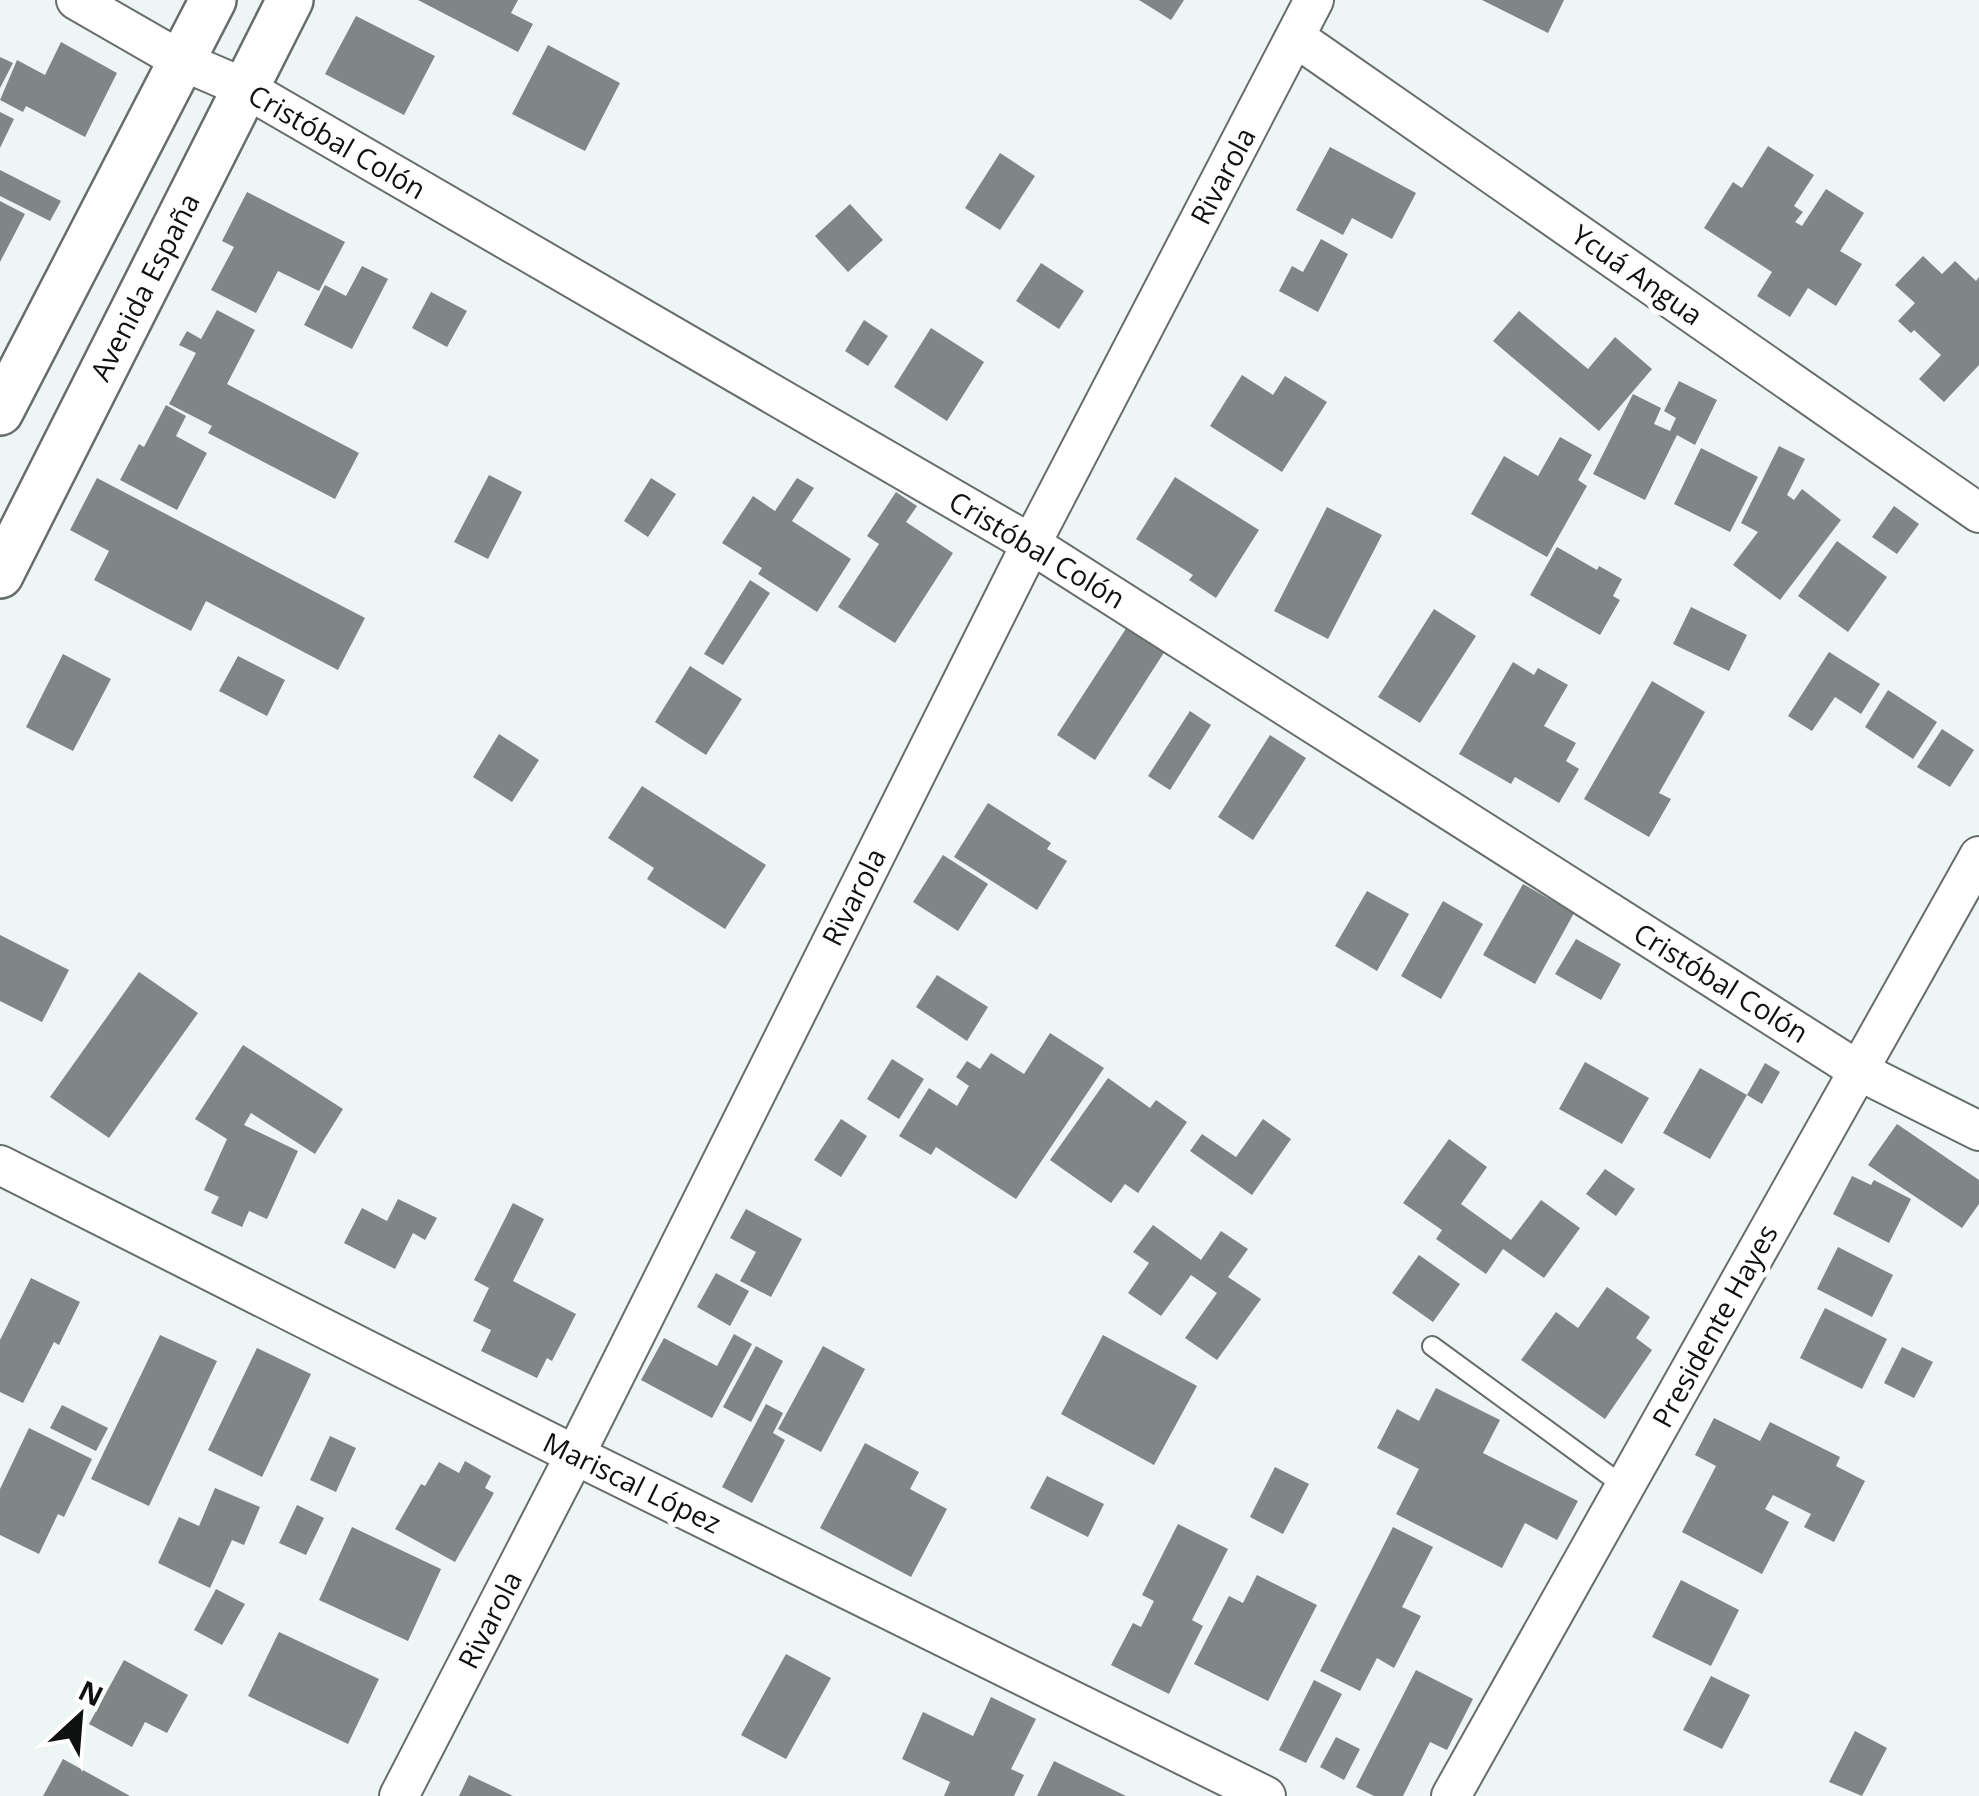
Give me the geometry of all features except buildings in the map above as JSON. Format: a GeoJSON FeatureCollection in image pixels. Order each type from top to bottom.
{"type":"FeatureCollection","features":[{"type":"Feature","properties":{"kind":"street","name":"Cristóbal Colón"},"geometry":{"type":"LineString","coordinates":[[76,0],[182,61],[245,88],[1030,544],[1858,1071],[1979,1131]]}},
{"type":"Feature","properties":{"kind":"street"},"geometry":{"type":"LineString","coordinates":[[0,412],[213,0]]}},
{"type":"Feature","properties":{"kind":"street","name":"Avenida España"},"geometry":{"type":"LineString","coordinates":[[0,575],[290,0]]}},
{"type":"Feature","properties":{"kind":"street","name":"Rivarola"},"geometry":{"type":"LineString","coordinates":[[398,1796],[576,1455],[1030,544],[1314,0]]}},
{"type":"Feature","properties":{"kind":"street","name":"Ycuá Angua"},"geometry":{"type":"LineString","coordinates":[[1295,37],[1979,513]]}},
{"type":"Feature","properties":{"kind":"street","name":"Presidente Hayes"},"geometry":{"type":"LineString","coordinates":[[1451,1796],[1979,856]]}},
{"type":"Feature","properties":{"kind":"street","name":"Mariscal López"},"geometry":{"type":"LineString","coordinates":[[0,1165],[1266,1796]]}},
{"type":"Feature","properties":{"kind":"lane"},"geometry":{"type":"LineString","coordinates":[[1432,1346],[1625,1487]]}}]}
